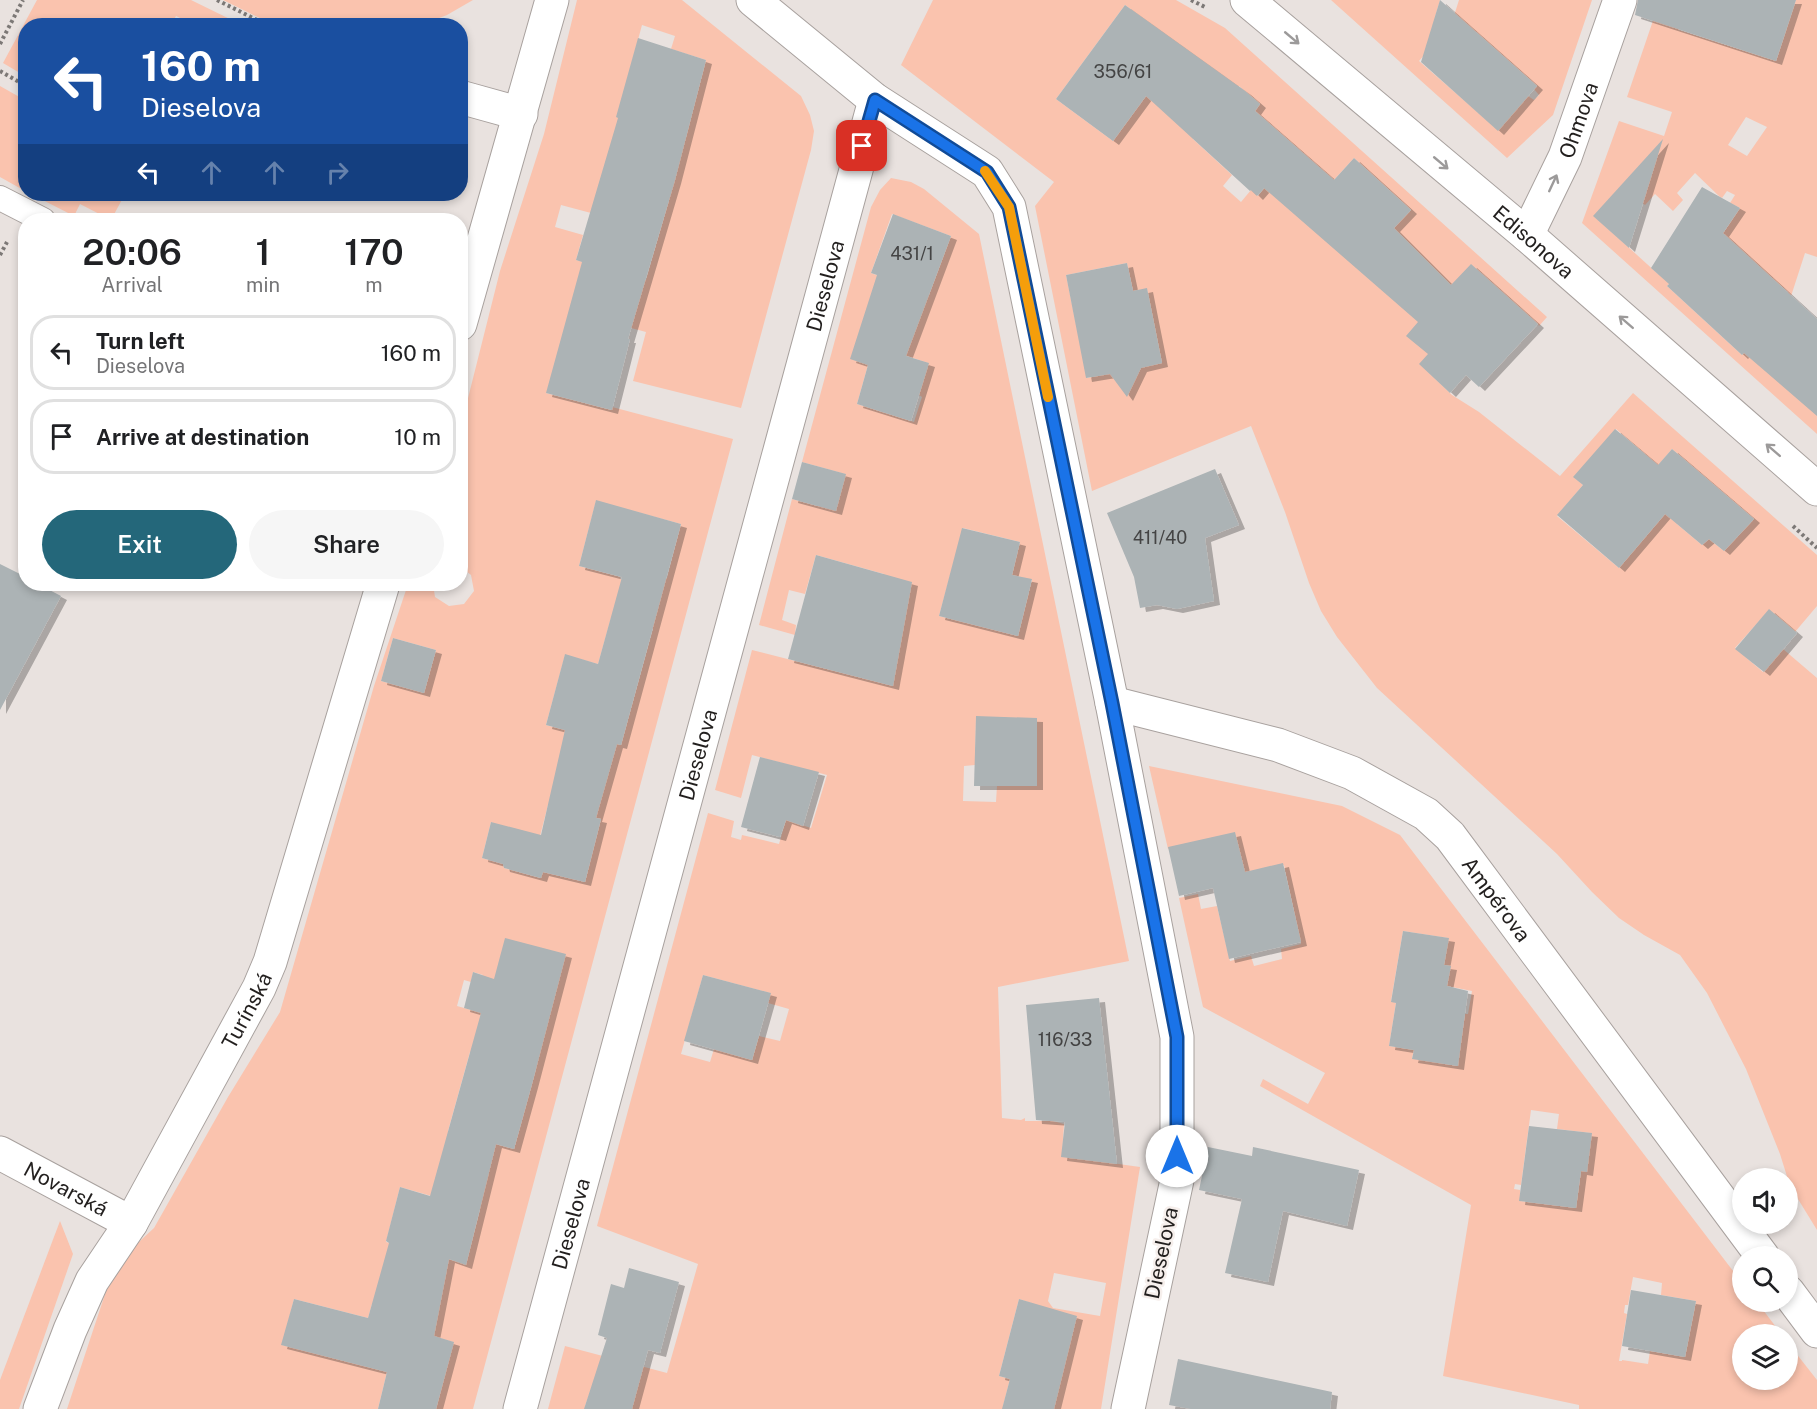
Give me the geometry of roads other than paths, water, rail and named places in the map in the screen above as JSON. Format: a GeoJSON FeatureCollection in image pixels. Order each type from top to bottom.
{"type":"FeatureCollection","features":[{"type":"Feature","properties":{"kind":"street"},"geometry":{"type":"LineString","coordinates":[[468,296],[552,0]]}},
{"type":"Feature","properties":{"kind":"street","name":"Dieselova"},"geometry":{"type":"LineString","coordinates":[[753,0],[875,100],[987,172],[1009,207],[1112,703],[1177,1037],[1177,1180],[1128,1409]]}},
{"type":"Feature","properties":{"kind":"street","name":"Edisonova"},"geometry":{"type":"LineString","coordinates":[[1247,0],[1527,235],[1817,489]]}},
{"type":"Feature","properties":{"kind":"street","name":"Ohmova"},"geometry":{"type":"LineString","coordinates":[[1527,235],[1566,157],[1620,0]]}},
{"type":"Feature","properties":{"kind":"street"},"geometry":{"type":"LineString","coordinates":[[468,99],[520,114]]}},
{"type":"Feature","properties":{"kind":"street","name":"Dieselova"},"geometry":{"type":"LineString","coordinates":[[520,1409],[875,100]]}},
{"type":"Feature","properties":{"kind":"street","name":"Turínská"},"geometry":{"type":"LineString","coordinates":[[40,1409],[70,1330],[92,1281],[131,1223],[259,988],[270,962],[381,591]]}},
{"type":"Feature","properties":{"kind":"street","name":"Ampérova"},"geometry":{"type":"LineString","coordinates":[[1112,703],[1278,745],[1352,773],[1426,814],[1450,836],[1755,1246]]}},
{"type":"Feature","properties":{"kind":"street","name":"Novarská"},"geometry":{"type":"LineString","coordinates":[[0,1153],[131,1223]]}},
{"type":"Feature","properties":{"kind":"street"},"geometry":{"type":"LineString","coordinates":[[1798,1305],[1817,1331]]}},
{"type":"Feature","properties":{"kind":"lane"},"geometry":{"type":"LineString","coordinates":[[0,198],[29,213]]}}]}
